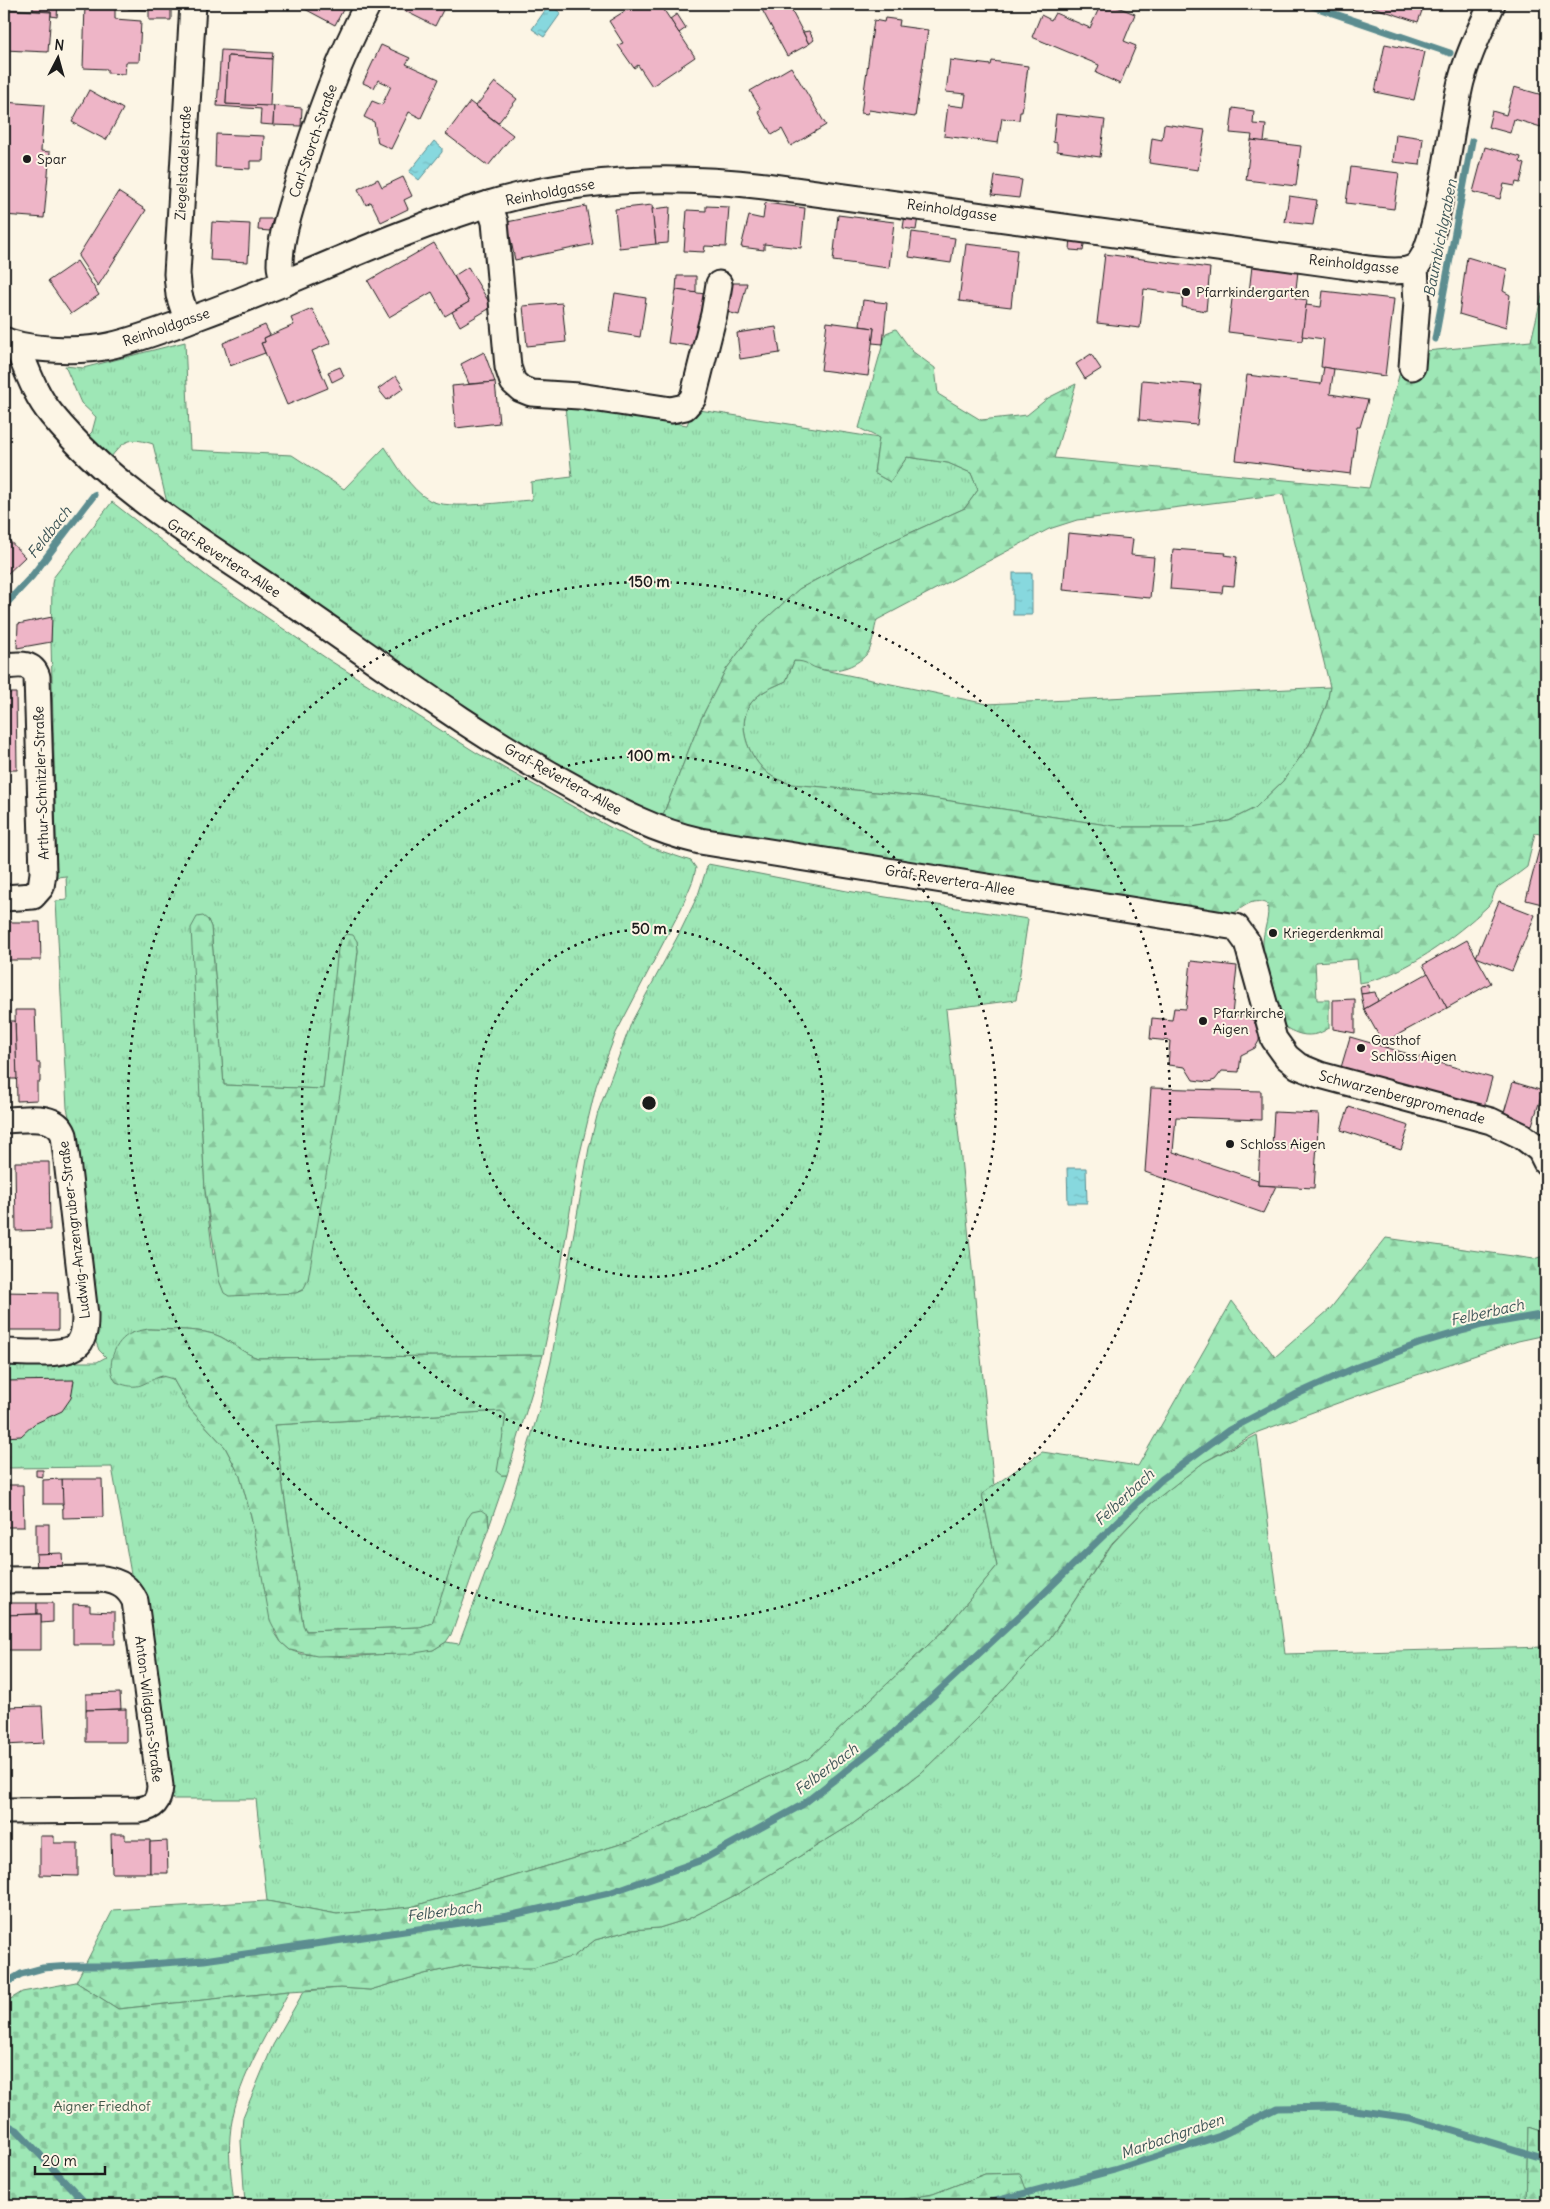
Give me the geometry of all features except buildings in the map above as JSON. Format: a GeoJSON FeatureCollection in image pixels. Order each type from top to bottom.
{"type":"FeatureCollection","features":[{"type":"Feature","properties":{"kind":"street","name":"Ziegelstadelstraße"},"geometry":{"type":"LineString","coordinates":[[187,320],[179,295],[177,274],[193,4]]}},
{"type":"Feature","properties":{"kind":"street","name":"Carl-Storch-Straße"},"geometry":{"type":"LineString","coordinates":[[286,283],[280,266],[280,253],[300,172],[342,55],[368,4]]}},
{"type":"Feature","properties":{"kind":"street"},"geometry":{"type":"LineString","coordinates":[[1412,366],[1418,302],[1415,267],[1424,256],[1437,212],[1461,79],[1492,4]]}},
{"type":"Feature","properties":{"kind":"street","name":"Reinholdgasse"},"geometry":{"type":"LineString","coordinates":[[11,343],[75,349],[108,346],[187,320],[490,204],[548,191],[615,181],[671,178],[729,181],[887,201],[1386,271],[1406,270],[1415,267]]}},
{"type":"Feature","properties":{"kind":"street","name":"Reinholdgasse"},"geometry":{"type":"LineString","coordinates":[[490,204],[495,222],[508,367],[510,376],[520,389],[531,393],[580,396],[671,410],[685,407],[691,403],[697,386],[719,284]]}},
{"type":"Feature","properties":{"kind":"street","name":"Graf-Revertera-Allee"},"geometry":{"type":"LineString","coordinates":[[11,343],[38,396],[51,414],[98,462],[164,518],[264,583],[499,744],[611,808],[660,830],[700,841],[1227,924],[1239,929],[1245,936]]}},
{"type":"Feature","properties":{"kind":"street","name":"Arthur-Schnitzler-Straße"},"geometry":{"type":"LineString","coordinates":[[4,666],[27,666],[34,669],[37,677],[43,873],[41,888],[33,896],[4,898]]}},
{"type":"Feature","properties":{"kind":"street","name":"Schwarzenbergpromenade"},"geometry":{"type":"LineString","coordinates":[[1245,936],[1269,1026],[1277,1044],[1286,1057],[1298,1066],[1320,1076],[1491,1121],[1522,1136],[1540,1150],[1546,1162]]}},
{"type":"Feature","properties":{"kind":"street","name":"Ludwig-Anzengruber-Straße"},"geometry":{"type":"LineString","coordinates":[[4,1120],[48,1120],[61,1128],[64,1135],[86,1314],[84,1333],[79,1343],[66,1351],[4,1352]]}},
{"type":"Feature","properties":{"kind":"street","name":"Anton-Wildgans-Straße"},"geometry":{"type":"LineString","coordinates":[[4,1580],[104,1579],[116,1581],[131,1593],[136,1601],[160,1786],[159,1796],[155,1804],[148,1809],[4,1810]]}},
{"type":"Feature","properties":{"kind":"green space"},"geometry":{"type":"Polygon","coordinates":[[[1546,278],[1546,835],[1535,833],[1527,867],[1498,887],[1487,907],[1428,954],[1410,964],[1392,973],[1359,983],[1357,959],[1315,962],[1317,1000],[1329,1000],[1329,1028],[1317,1034],[1305,1035],[1287,1028],[1279,1020],[1271,994],[1263,948],[1268,909],[1267,904],[1261,902],[1246,905],[1227,917],[721,835],[661,820],[701,719],[725,671],[759,625],[799,589],[868,552],[965,508],[978,490],[971,473],[948,463],[907,457],[890,482],[874,473],[879,438],[859,428],[886,333],[896,329],[912,351],[935,368],[938,394],[981,420],[1027,415],[1048,398],[1076,384],[1054,458],[1369,488],[1405,353],[1531,341],[1546,278]],[[1283,494],[1077,520],[1049,529],[877,620],[872,644],[869,651],[860,661],[840,669],[827,670],[794,661],[786,681],[754,699],[746,712],[744,723],[747,744],[758,763],[775,778],[791,784],[918,796],[1120,827],[1192,827],[1229,821],[1255,808],[1283,781],[1309,745],[1327,704],[1330,687],[1283,494]]]}},
{"type":"Feature","properties":{"kind":"green space"},"geometry":{"type":"Polygon","coordinates":[[[185,342],[190,450],[292,455],[344,489],[385,447],[410,483],[429,500],[450,505],[464,505],[532,500],[531,482],[572,477],[565,406],[687,425],[693,409],[879,438],[874,473],[890,482],[907,457],[948,463],[971,473],[978,490],[965,508],[868,552],[799,589],[759,625],[725,671],[701,719],[661,820],[500,734],[168,507],[153,444],[134,440],[129,441],[120,446],[111,457],[87,437],[92,432],[96,417],[81,403],[65,366],[83,368],[185,342]]]}},
{"type":"Feature","properties":{"kind":"green space"},"geometry":{"type":"Polygon","coordinates":[[[112,502],[209,578],[329,660],[477,753],[613,829],[649,847],[691,861],[696,868],[681,909],[616,1033],[596,1086],[578,1162],[559,1279],[543,1355],[258,1358],[247,1354],[214,1334],[196,1331],[148,1329],[156,1378],[167,1376],[173,1379],[190,1409],[225,1447],[240,1476],[251,1516],[275,1633],[290,1650],[301,1654],[349,1657],[433,1650],[446,1642],[459,1644],[509,1510],[540,1407],[551,1361],[589,1148],[598,1112],[632,1021],[698,895],[708,864],[847,891],[1028,919],[1016,1000],[946,1009],[994,1487],[982,1494],[997,1566],[946,1628],[808,1759],[631,1841],[411,1907],[337,1914],[267,1901],[256,1799],[171,1799],[112,1467],[4,1468],[4,1362],[97,1362],[106,1357],[99,1350],[96,1342],[78,1155],[67,1108],[56,901],[67,900],[66,876],[57,877],[51,642],[53,578],[112,502]],[[208,920],[200,1096],[205,1190],[213,1255],[341,1087],[358,951],[357,941],[341,939],[323,1089],[224,1085],[211,927],[208,920]]]}},
{"type":"Feature","properties":{"kind":"green space"},"geometry":{"type":"Polygon","coordinates":[[[794,661],[806,661],[819,669],[987,704],[1330,687],[1327,704],[1309,745],[1283,781],[1255,808],[1229,821],[1192,827],[1120,827],[918,796],[791,784],[775,778],[765,771],[752,754],[747,744],[744,723],[746,712],[754,699],[786,681],[794,661]]]}},
{"type":"Feature","properties":{"kind":"green space"},"geometry":{"type":"Polygon","coordinates":[[[203,916],[208,920],[211,927],[224,1085],[323,1089],[338,948],[341,939],[346,934],[353,935],[357,941],[358,951],[341,1088],[308,1280],[303,1290],[296,1293],[229,1296],[224,1293],[219,1280],[205,1190],[191,928],[197,917],[203,916]]]}},
{"type":"Feature","properties":{"kind":"green space"},"geometry":{"type":"Polygon","coordinates":[[[1386,1238],[1534,1259],[1546,1255],[1546,1335],[1518,1341],[1393,1383],[1258,1432],[1204,1462],[1149,1505],[1112,1543],[1050,1638],[977,1718],[921,1773],[851,1825],[741,1892],[688,1919],[659,1928],[631,1930],[595,1940],[574,1956],[533,1968],[498,1968],[467,1965],[424,1974],[370,1990],[341,1988],[289,1991],[118,2009],[76,1982],[113,1910],[267,1901],[337,1914],[411,1907],[631,1841],[808,1759],[946,1628],[997,1566],[982,1494],[1042,1452],[1138,1466],[1232,1301],[1275,1357],[1330,1309],[1386,1238]]]}},
{"type":"Feature","properties":{"kind":"green space"},"geometry":{"type":"Polygon","coordinates":[[[148,1329],[195,1331],[214,1334],[258,1358],[543,1355],[507,1475],[501,1475],[497,1472],[506,1415],[501,1411],[274,1425],[303,1625],[306,1631],[420,1627],[432,1623],[467,1519],[472,1512],[481,1510],[488,1515],[489,1527],[452,1633],[446,1642],[433,1650],[409,1654],[317,1656],[290,1650],[281,1642],[270,1620],[251,1516],[240,1476],[225,1447],[190,1409],[173,1379],[162,1376],[141,1385],[131,1386],[116,1382],[113,1376],[111,1362],[120,1342],[132,1333],[148,1329]]]}},
{"type":"Feature","properties":{"kind":"green space"},"geometry":{"type":"Polygon","coordinates":[[[501,1411],[506,1415],[501,1475],[507,1475],[489,1527],[488,1515],[432,1623],[420,1627],[306,1631],[303,1625],[274,1425],[501,1411]]]}},
{"type":"Feature","properties":{"kind":"green space"},"geometry":{"type":"Polygon","coordinates":[[[1257,1435],[1285,1654],[1546,1647],[1546,2133],[1528,2127],[1526,2205],[1032,2205],[1019,2173],[985,2174],[933,2194],[874,2205],[245,2205],[241,2141],[243,2117],[273,2045],[304,1991],[341,1988],[370,1990],[424,1974],[467,1965],[498,1968],[574,1956],[595,1940],[631,1930],[659,1928],[688,1919],[741,1892],[851,1825],[921,1773],[977,1718],[1050,1638],[1112,1544],[1149,1505],[1204,1462],[1257,1435]]]}},
{"type":"Feature","properties":{"kind":"green space","name":"Aigner Friedhof"},"geometry":{"type":"Polygon","coordinates":[[[76,1982],[118,2009],[289,1991],[244,2079],[233,2117],[230,2136],[230,2171],[234,2205],[4,2205],[4,2003],[22,1992],[76,1982]]]}},
{"type":"Feature","properties":{"kind":"green space"},"geometry":{"type":"Polygon","coordinates":[[[1528,2127],[1546,2133],[1546,2205],[1526,2205],[1528,2127]]]}},
{"type":"Feature","properties":{"kind":"green space"},"geometry":{"type":"Polygon","coordinates":[[[1020,2173],[1032,2205],[874,2205],[933,2194],[985,2174],[1020,2173]]]}},
{"type":"Feature","properties":{"kind":"water"},"geometry":{"type":"Polygon","coordinates":[[[549,5],[561,13],[544,37],[532,29],[549,5]]]}},
{"type":"Feature","properties":{"kind":"water"},"geometry":{"type":"Polygon","coordinates":[[[434,141],[442,148],[442,152],[419,180],[409,172],[434,141]]]}},
{"type":"Feature","properties":{"kind":"water"},"geometry":{"type":"Polygon","coordinates":[[[1013,573],[1032,573],[1032,615],[1013,615],[1013,573]]]}},
{"type":"Feature","properties":{"kind":"water"},"geometry":{"type":"Polygon","coordinates":[[[1067,1168],[1086,1168],[1087,1203],[1068,1203],[1067,1168]]]}},
{"type":"Feature","properties":{"kind":"waterway","name":"Baumbichlgraben"},"geometry":{"type":"LineString","coordinates":[[1306,4],[1450,53]]}},
{"type":"Feature","properties":{"kind":"waterway","name":"Baumbichlgraben"},"geometry":{"type":"LineString","coordinates":[[1435,339],[1472,141]]}},
{"type":"Feature","properties":{"kind":"waterway","name":"Feldbach"},"geometry":{"type":"LineString","coordinates":[[4,606],[32,576],[94,495]]}},
{"type":"Feature","properties":{"kind":"waterway","name":"Felberbach"},"geometry":{"type":"LineString","coordinates":[[4,1984],[21,1974],[43,1968],[123,1966],[204,1960],[508,1916],[609,1893],[702,1860],[802,1805],[888,1738],[1040,1597],[1162,1479],[1229,1430],[1295,1395],[1357,1367],[1421,1343],[1482,1325],[1546,1314]]}},
{"type":"Feature","properties":{"kind":"waterway","name":"Marbachgraben"},"geometry":{"type":"LineString","coordinates":[[980,2205],[1114,2170],[1220,2136],[1277,2108],[1334,2107],[1410,2118],[1546,2159]]}},
{"type":"Feature","properties":{"kind":"waterway"},"geometry":{"type":"LineString","coordinates":[[4,2123],[17,2130],[87,2205]]}},
{"type":"Feature","properties":{"kind":"place","name":"Spar"},"geometry":{"type":"Point","coordinates":[27,159]}},
{"type":"Feature","properties":{"kind":"place","name":"Pfarrkindergarten"},"geometry":{"type":"Point","coordinates":[1186,292]}},
{"type":"Feature","properties":{"kind":"place","name":"Kriegerdenkmal"},"geometry":{"type":"Point","coordinates":[1273,933]}},
{"type":"Feature","properties":{"kind":"place","name":"Pfarrkirche Aigen"},"geometry":{"type":"Point","coordinates":[1203,1021]}},
{"type":"Feature","properties":{"kind":"place","name":"Gasthof Schloss Aigen"},"geometry":{"type":"Point","coordinates":[1361,1048]}},
{"type":"Feature","properties":{"kind":"place","name":"Schloss Aigen"},"geometry":{"type":"Point","coordinates":[1230,1144]}}]}
